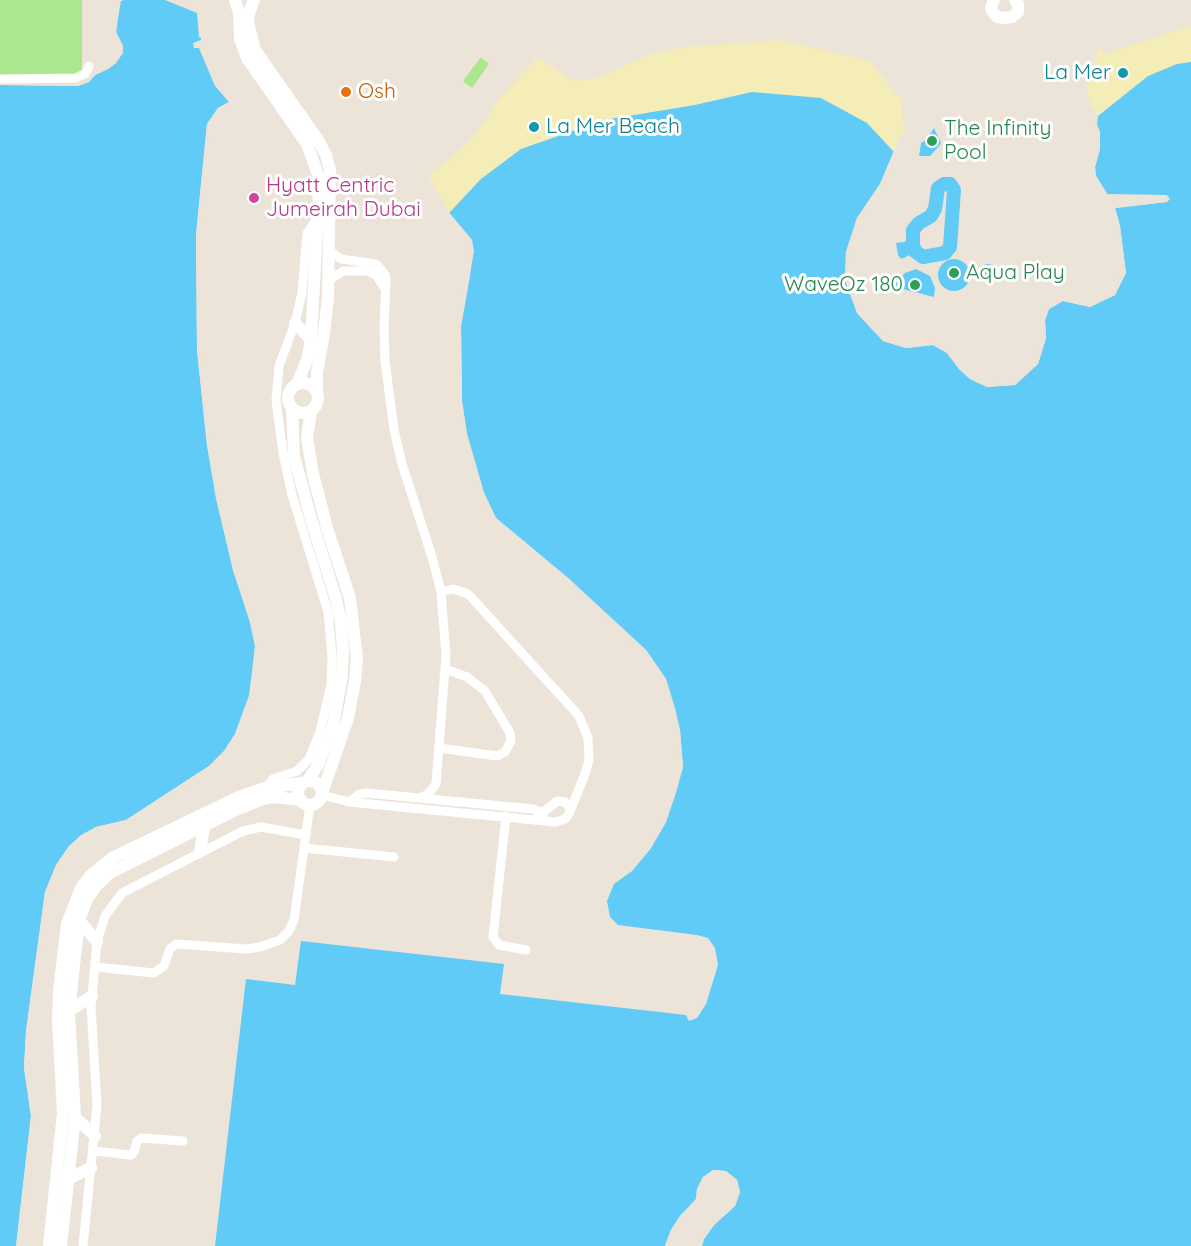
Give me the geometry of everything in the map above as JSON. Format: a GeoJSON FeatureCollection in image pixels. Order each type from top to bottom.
{"type":"FeatureCollection","features":[{"type":"Feature","properties":{"kind":"street"},"geometry":{"type":"LineString","coordinates":[[61,1246],[75,1117],[69,1011],[79,920],[87,899],[110,873],[236,810],[266,798],[286,797],[306,803],[319,801],[348,718],[355,681],[357,659],[350,598],[312,474],[307,437],[311,411],[318,402],[317,372],[323,340],[328,281],[331,181],[328,160],[318,140],[255,50],[248,23],[253,0],[237,0],[240,39],[247,58],[308,144],[316,167],[319,191],[311,340],[307,360],[297,384],[291,388],[288,395],[292,409],[294,456],[339,612],[342,675],[336,716],[329,740],[315,771],[298,792],[306,803],[306,835],[294,920],[289,931],[280,940],[246,949],[178,943],[170,949],[164,966],[154,974],[95,967]]}},
{"type":"Feature","properties":{"kind":"street"},"geometry":{"type":"LineString","coordinates":[[994,0],[992,11],[997,17],[1005,18],[1012,17],[1018,12],[1016,0]]}},
{"type":"Feature","properties":{"kind":"street"},"geometry":{"type":"LineString","coordinates":[[0,79],[76,78],[86,73],[89,66]]}},
{"type":"Feature","properties":{"kind":"street"},"geometry":{"type":"LineString","coordinates":[[265,788],[273,779],[297,771],[309,759],[326,713],[331,686],[332,648],[328,612],[283,453],[276,400],[279,366],[295,323],[302,293],[307,233],[318,217]]}},
{"type":"Feature","properties":{"kind":"street"},"geometry":{"type":"LineString","coordinates":[[329,250],[341,259],[376,264],[386,278],[385,360],[394,430],[441,592],[445,634],[445,669],[436,784],[431,791],[420,798]]}},
{"type":"Feature","properties":{"kind":"street"},"geometry":{"type":"LineString","coordinates":[[328,281],[343,272],[368,271],[380,278],[385,291]]}},
{"type":"Feature","properties":{"kind":"street"},"geometry":{"type":"LineString","coordinates":[[295,323],[311,340]]}},
{"type":"Feature","properties":{"kind":"street"},"geometry":{"type":"LineString","coordinates":[[297,384],[309,384],[317,392]]}},
{"type":"Feature","properties":{"kind":"street"},"geometry":{"type":"LineString","coordinates":[[292,409],[300,413],[311,411]]}},
{"type":"Feature","properties":{"kind":"street"},"geometry":{"type":"LineString","coordinates":[[303,530],[317,540]]}},
{"type":"Feature","properties":{"kind":"street"},"geometry":{"type":"LineString","coordinates":[[322,794],[349,802],[559,822],[565,819],[570,811],[585,774],[589,753],[588,738],[579,716],[471,597],[453,589],[441,592]]}},
{"type":"Feature","properties":{"kind":"street"},"geometry":{"type":"LineString","coordinates":[[439,748],[497,756],[505,752],[511,741],[510,733],[485,691],[467,677],[445,669]]}},
{"type":"Feature","properties":{"kind":"street"},"geometry":{"type":"LineString","coordinates":[[49,1246],[63,1113],[58,1006],[66,930],[75,899],[90,876],[112,858],[239,797],[265,788],[305,782],[318,783],[322,794]]}},
{"type":"Feature","properties":{"kind":"street"},"geometry":{"type":"LineString","coordinates":[[436,784],[441,794],[448,800]]}},
{"type":"Feature","properties":{"kind":"street"},"geometry":{"type":"LineString","coordinates":[[535,819],[577,789]]}},
{"type":"Feature","properties":{"kind":"street"},"geometry":{"type":"LineString","coordinates":[[349,802],[367,793],[533,809],[544,813]]}},
{"type":"Feature","properties":{"kind":"street"},"geometry":{"type":"LineString","coordinates":[[559,801],[567,803],[570,811]]}},
{"type":"Feature","properties":{"kind":"street"},"geometry":{"type":"LineString","coordinates":[[507,816],[494,939],[499,945],[526,950]]}},
{"type":"Feature","properties":{"kind":"street"},"geometry":{"type":"LineString","coordinates":[[200,852],[204,827]]}},
{"type":"Feature","properties":{"kind":"street"},"geometry":{"type":"LineString","coordinates":[[83,1246],[97,1106],[91,1028],[92,996],[97,942],[105,916],[122,893],[243,831],[261,827],[306,835]]}},
{"type":"Feature","properties":{"kind":"street"},"geometry":{"type":"LineString","coordinates":[[304,848],[394,857]]}},
{"type":"Feature","properties":{"kind":"street"},"geometry":{"type":"LineString","coordinates":[[79,920],[97,942]]}},
{"type":"Feature","properties":{"kind":"street"},"geometry":{"type":"LineString","coordinates":[[69,1011],[92,996]]}},
{"type":"Feature","properties":{"kind":"street"},"geometry":{"type":"LineString","coordinates":[[75,1117],[95,1136]]}},
{"type":"Feature","properties":{"kind":"street"},"geometry":{"type":"LineString","coordinates":[[93,1151],[131,1155],[134,1152],[136,1141],[141,1138],[183,1141]]}},
{"type":"Feature","properties":{"kind":"street"},"geometry":{"type":"LineString","coordinates":[[68,1179],[91,1168]]}},
{"type":"Feature","properties":{"kind":"green space"},"geometry":{"type":"Polygon","coordinates":[[[0,0],[82,0],[82,76],[0,79],[0,0]]]}},
{"type":"Feature","properties":{"kind":"green space"},"geometry":{"type":"Polygon","coordinates":[[[481,57],[489,64],[472,88],[463,81],[481,57]]]}},
{"type":"Feature","properties":{"kind":"sand","name":"La Mer"},"geometry":{"type":"Polygon","coordinates":[[[1191,26],[1191,62],[1177,64],[1122,96],[1098,116],[1090,104],[1086,88],[1100,46],[1104,54],[1191,26]]]}},
{"type":"Feature","properties":{"kind":"sand","name":"La Mer Beach"},"geometry":{"type":"Polygon","coordinates":[[[781,40],[869,61],[900,98],[905,130],[894,152],[867,123],[752,92],[695,105],[604,120],[521,149],[481,179],[449,213],[428,175],[450,159],[476,134],[499,99],[538,57],[574,81],[601,77],[649,54],[686,47],[781,40]]]}},
{"type":"Feature","properties":{"kind":"water"},"geometry":{"type":"Polygon","coordinates":[[[165,0],[197,13],[201,40],[193,43],[194,48],[199,48],[215,86],[229,102],[218,108],[207,124],[196,235],[197,350],[207,445],[216,498],[233,570],[250,622],[255,646],[253,668],[249,696],[235,734],[224,751],[209,766],[126,820],[96,827],[69,846],[56,865],[45,892],[26,1031],[24,1068],[31,1116],[16,1246],[0,1246],[0,85],[78,86],[89,82],[95,75],[108,69],[116,63],[123,46],[116,32],[119,2],[165,0]]]}},
{"type":"Feature","properties":{"kind":"water"},"geometry":{"type":"Polygon","coordinates":[[[1191,62],[1191,1246],[702,1246],[714,1225],[735,1206],[740,1192],[737,1180],[726,1171],[714,1170],[703,1177],[697,1189],[696,1199],[680,1216],[665,1246],[215,1246],[246,979],[295,985],[301,941],[504,964],[500,994],[686,1015],[689,1021],[697,1018],[706,1004],[718,965],[715,948],[708,938],[618,925],[610,917],[607,901],[614,884],[632,871],[651,848],[666,822],[683,767],[680,730],[666,679],[646,650],[568,578],[496,518],[484,493],[467,434],[462,401],[461,326],[470,276],[472,240],[449,213],[481,179],[521,149],[604,120],[695,105],[752,92],[821,98],[867,123],[894,152],[880,184],[857,218],[846,252],[845,280],[857,313],[883,341],[906,348],[933,345],[947,353],[970,379],[987,387],[1015,385],[1038,364],[1046,338],[1045,320],[1049,309],[1063,301],[1090,307],[1115,295],[1126,273],[1120,226],[1115,208],[1167,202],[1166,195],[1108,195],[1096,176],[1095,167],[1100,149],[1098,116],[1148,76],[1177,64],[1191,62]]]}},
{"type":"Feature","properties":{"kind":"water","name":"The Infinity Pool"},"geometry":{"type":"Polygon","coordinates":[[[934,128],[941,143],[930,156],[919,156],[921,143],[926,140],[934,128]]]}},
{"type":"Feature","properties":{"kind":"water"},"geometry":{"type":"Polygon","coordinates":[[[912,237],[913,246],[919,255],[910,255],[901,259],[896,243],[904,242],[912,237]]]}},
{"type":"Feature","properties":{"kind":"water","name":"Aqua Play"},"geometry":{"type":"Polygon","coordinates":[[[954,259],[966,263],[970,275],[966,287],[954,291],[942,287],[938,275],[942,263],[954,259]]]}},
{"type":"Feature","properties":{"kind":"water"},"geometry":{"type":"Polygon","coordinates":[[[988,264],[996,269],[997,273],[992,281],[988,282],[980,277],[979,273],[984,265],[988,264]]]}},
{"type":"Feature","properties":{"kind":"water","name":"WaveOz 180"},"geometry":{"type":"Polygon","coordinates":[[[916,269],[930,276],[935,288],[934,297],[895,287],[897,281],[905,273],[916,269]]]}},
{"type":"Feature","properties":{"kind":"pier"},"geometry":{"type":"Polygon","coordinates":[[[121,0],[116,32],[123,46],[123,53],[108,69],[95,75],[89,82],[78,86],[0,85],[0,82],[77,83],[87,80],[93,73],[107,67],[120,52],[113,33],[116,1],[121,0]]]}},
{"type":"Feature","properties":{"kind":"pier"},"geometry":{"type":"Polygon","coordinates":[[[223,91],[232,103],[220,110],[210,125],[199,235],[200,349],[210,445],[219,498],[258,646],[252,696],[238,735],[211,769],[128,823],[97,829],[83,837],[71,848],[58,867],[48,893],[29,1032],[27,1068],[34,1116],[19,1246],[16,1246],[31,1116],[24,1068],[26,1031],[45,892],[56,865],[69,846],[81,835],[96,827],[126,820],[209,766],[224,751],[235,734],[249,696],[255,646],[250,622],[233,570],[216,498],[207,445],[197,350],[196,235],[207,124],[218,108],[229,102],[221,92],[223,91]]]}},
{"type":"Feature","properties":{"kind":"pier"},"geometry":{"type":"Polygon","coordinates":[[[1096,114],[1100,132],[1100,149],[1095,167],[1096,176],[1107,194],[1167,195],[1170,199],[1167,202],[1115,208],[1120,226],[1126,273],[1115,295],[1090,307],[1063,301],[1049,309],[1045,320],[1046,338],[1038,364],[1015,385],[987,387],[970,379],[947,353],[933,345],[906,348],[883,341],[857,313],[845,280],[846,252],[857,218],[880,184],[895,148],[897,152],[893,164],[882,186],[860,219],[849,253],[848,279],[860,311],[885,339],[907,345],[934,342],[949,351],[972,377],[987,384],[1014,382],[1036,362],[1043,338],[1042,320],[1047,307],[1062,298],[1089,304],[1112,293],[1122,273],[1117,227],[1112,206],[1166,199],[1105,196],[1094,177],[1092,167],[1097,149],[1097,133],[1094,125],[1096,114]]]}},
{"type":"Feature","properties":{"kind":"pier"},"geometry":{"type":"Polygon","coordinates":[[[447,210],[472,240],[474,251],[461,326],[462,401],[467,434],[484,493],[496,518],[568,578],[646,650],[666,679],[675,708],[680,730],[683,767],[676,793],[666,822],[651,848],[632,871],[620,876],[630,869],[649,847],[663,821],[673,792],[680,767],[677,730],[672,708],[663,680],[643,652],[566,580],[494,520],[481,495],[464,435],[459,401],[458,325],[471,251],[470,241],[446,215],[447,210]]]}},
{"type":"Feature","properties":{"kind":"pier"},"geometry":{"type":"Polygon","coordinates":[[[713,1170],[726,1171],[737,1180],[740,1192],[735,1206],[714,1225],[702,1246],[699,1246],[701,1237],[732,1204],[737,1192],[735,1182],[725,1174],[714,1173],[705,1179],[698,1200],[674,1231],[669,1246],[665,1246],[680,1216],[696,1199],[697,1189],[703,1177],[713,1170]]]}},
{"type":"Feature","properties":{"kind":"waterway"},"geometry":{"type":"LineString","coordinates":[[944,184],[950,184],[954,190],[950,247],[945,253],[923,257],[916,252],[913,246],[913,230],[919,223],[931,216],[935,209],[938,188],[944,184]]}},
{"type":"Feature","properties":{"kind":"place","name":"La Mer"},"geometry":{"type":"Point","coordinates":[1123,73]}},
{"type":"Feature","properties":{"kind":"place","name":"Osh"},"geometry":{"type":"Point","coordinates":[346,92]}},
{"type":"Feature","properties":{"kind":"place","name":"La Mer Beach"},"geometry":{"type":"Point","coordinates":[534,127]}},
{"type":"Feature","properties":{"kind":"place","name":"The Infinity Pool"},"geometry":{"type":"Point","coordinates":[932,141]}},
{"type":"Feature","properties":{"kind":"place","name":"Hyatt Centric Jumeirah Dubai"},"geometry":{"type":"Point","coordinates":[254,198]}},
{"type":"Feature","properties":{"kind":"place","name":"Aqua Play"},"geometry":{"type":"Point","coordinates":[954,273]}},
{"type":"Feature","properties":{"kind":"place","name":"WaveOz 180"},"geometry":{"type":"Point","coordinates":[915,285]}}]}
